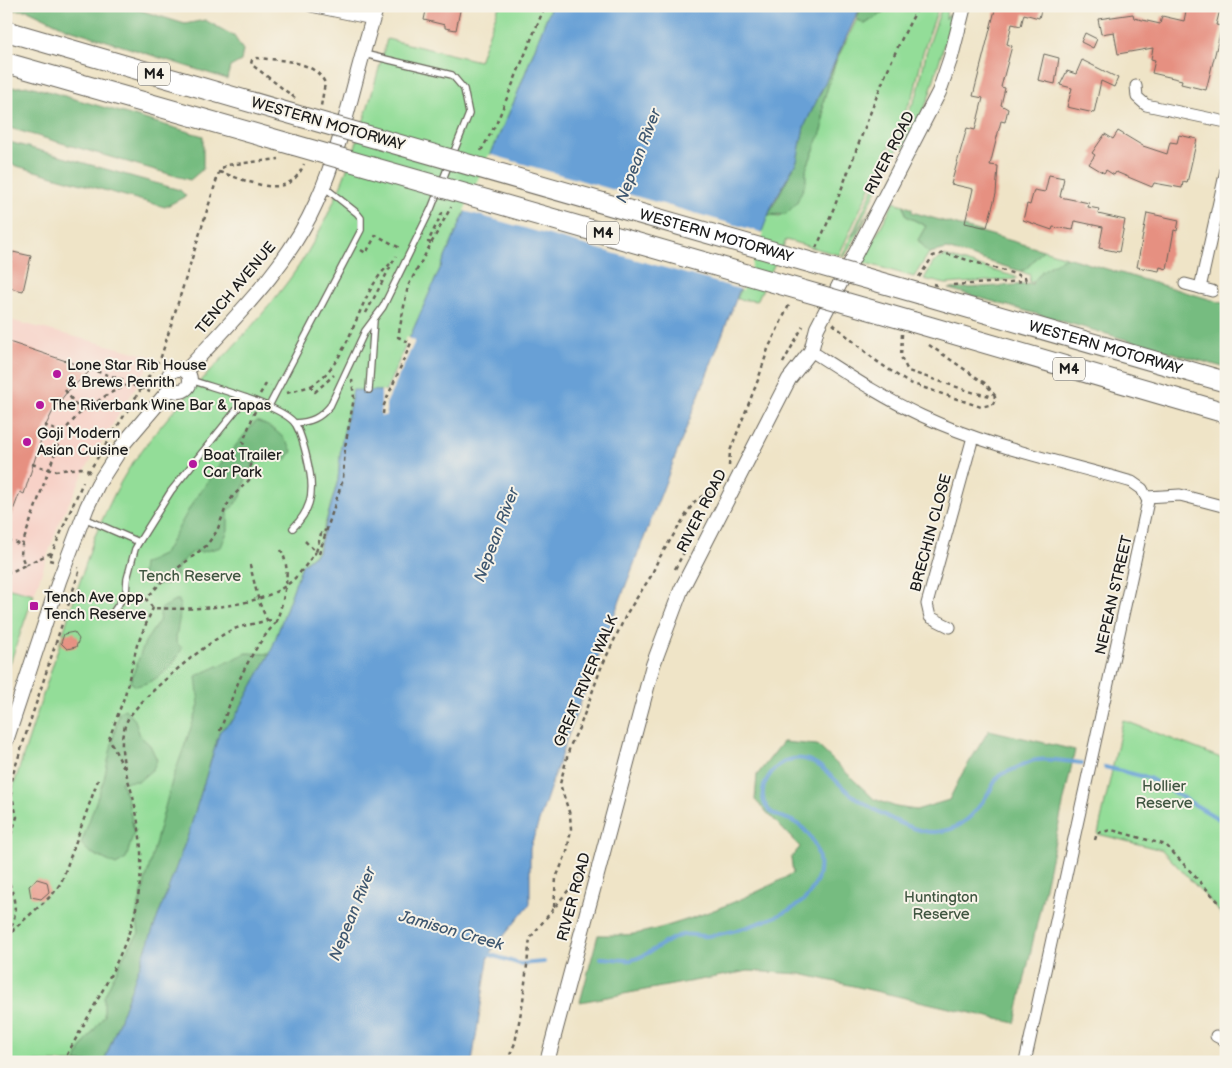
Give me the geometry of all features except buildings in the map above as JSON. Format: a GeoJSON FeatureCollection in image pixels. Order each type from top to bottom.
{"type":"FeatureCollection","features":[{"type":"Feature","properties":{"kind":"highway","name":"WESTERN MOTORWAY"},"geometry":{"type":"LineString","coordinates":[[6,31],[301,109],[919,287],[1226,382]]}},
{"type":"Feature","properties":{"kind":"highway","name":"WESTERN MOTORWAY"},"geometry":{"type":"LineString","coordinates":[[6,63],[290,152],[907,327],[1226,413]]}},
{"type":"Feature","properties":{"kind":"street"},"geometry":{"type":"LineString","coordinates":[[311,6],[375,12]]}},
{"type":"Feature","properties":{"kind":"street","name":"RIVER ROAD"},"geometry":{"type":"LineString","coordinates":[[547,1062],[648,682],[667,625],[700,549],[792,373],[811,351],[817,328],[939,92],[951,57],[964,6]]}},
{"type":"Feature","properties":{"kind":"street","name":"TENCH AVENUE"},"geometry":{"type":"LineString","coordinates":[[188,375],[279,265],[304,226],[323,186],[349,110],[375,12]]}},
{"type":"Feature","properties":{"kind":"street"},"geometry":{"type":"LineString","coordinates":[[1136,86],[1137,97],[1146,105],[1226,122]]}},
{"type":"Feature","properties":{"kind":"street"},"geometry":{"type":"LineString","coordinates":[[1200,288],[1226,170]]}},
{"type":"Feature","properties":{"kind":"street"},"geometry":{"type":"LineString","coordinates":[[1185,284],[1212,291]]}},
{"type":"Feature","properties":{"kind":"street"},"geometry":{"type":"LineString","coordinates":[[811,351],[873,390],[914,412],[973,437],[1132,482],[1147,497],[1180,495],[1226,507]]}},
{"type":"Feature","properties":{"kind":"street"},"geometry":{"type":"LineString","coordinates":[[179,368],[188,375],[185,389],[178,391],[171,388],[168,381],[170,374],[179,368]]}},
{"type":"Feature","properties":{"kind":"street"},"geometry":{"type":"LineString","coordinates":[[6,741],[52,600],[83,517],[98,484],[139,424],[171,388]]}},
{"type":"Feature","properties":{"kind":"street","name":"BRECHIN CLOSE"},"geometry":{"type":"LineString","coordinates":[[950,627],[930,616],[927,604],[973,437]]}},
{"type":"Feature","properties":{"kind":"street","name":"NEPEAN STREET"},"geometry":{"type":"LineString","coordinates":[[1025,1062],[1148,510],[1147,497]]}},
{"type":"Feature","properties":{"kind":"lane"},"geometry":{"type":"LineString","coordinates":[[295,423],[315,420],[323,415],[330,406],[365,331],[383,307],[431,209],[465,127],[469,104],[462,84],[452,75],[364,54]]}},
{"type":"Feature","properties":{"kind":"lane"},"geometry":{"type":"LineString","coordinates":[[269,406],[361,230],[360,218],[357,213],[323,186]]}},
{"type":"Feature","properties":{"kind":"lane"},"geometry":{"type":"LineString","coordinates":[[369,390],[374,320]]}},
{"type":"Feature","properties":{"kind":"lane"},"geometry":{"type":"LineString","coordinates":[[188,375],[246,398],[258,399],[295,423],[309,465],[312,490],[310,505],[304,517],[293,528]]}},
{"type":"Feature","properties":{"kind":"lane"},"geometry":{"type":"LineString","coordinates":[[112,614],[126,593],[127,579],[135,549],[139,542],[171,491],[246,398]]}},
{"type":"Feature","properties":{"kind":"lane"},"geometry":{"type":"LineString","coordinates":[[83,517],[139,542]]}},
{"type":"Feature","properties":{"kind":"path"},"geometry":{"type":"LineString","coordinates":[[812,256],[828,222],[884,79],[919,6]]}},
{"type":"Feature","properties":{"kind":"path"},"geometry":{"type":"LineString","coordinates":[[252,60],[251,64],[301,109]]}},
{"type":"Feature","properties":{"kind":"path"},"geometry":{"type":"LineString","coordinates":[[49,560],[89,471],[161,357],[220,169],[227,165],[290,152]]}},
{"type":"Feature","properties":{"kind":"path"},"geometry":{"type":"LineString","coordinates":[[360,249],[366,253],[376,235],[395,245]]}},
{"type":"Feature","properties":{"kind":"path"},"geometry":{"type":"LineString","coordinates":[[919,287],[933,256],[944,253],[1027,279],[949,285]]}},
{"type":"Feature","properties":{"kind":"path"},"geometry":{"type":"LineString","coordinates":[[284,393],[311,386],[339,359],[378,275],[393,261]]}},
{"type":"Feature","properties":{"kind":"path"},"geometry":{"type":"LineString","coordinates":[[729,466],[730,451],[768,350],[792,299]]}},
{"type":"Feature","properties":{"kind":"path"},"geometry":{"type":"LineString","coordinates":[[831,323],[907,382],[981,407],[993,404],[996,397]]}},
{"type":"Feature","properties":{"kind":"path"},"geometry":{"type":"LineString","coordinates":[[907,327],[900,351],[902,362],[908,371],[975,393],[996,397]]}},
{"type":"Feature","properties":{"kind":"path"},"geometry":{"type":"LineString","coordinates":[[383,414],[384,404],[411,343],[400,338]]}},
{"type":"Feature","properties":{"kind":"path"},"geometry":{"type":"LineString","coordinates":[[922,340],[986,384],[996,397]]}},
{"type":"Feature","properties":{"kind":"path"},"geometry":{"type":"LineString","coordinates":[[89,369],[127,381],[151,393]]}},
{"type":"Feature","properties":{"kind":"path"},"geometry":{"type":"LineString","coordinates":[[311,386],[315,392],[334,376]]}},
{"type":"Feature","properties":{"kind":"path"},"geometry":{"type":"LineString","coordinates":[[25,565],[21,555],[22,545],[62,433],[81,412],[110,393],[130,384]]}},
{"type":"Feature","properties":{"kind":"path"},"geometry":{"type":"LineString","coordinates":[[153,608],[146,599],[165,578],[206,546],[217,531],[226,507],[233,496],[249,480],[252,471],[243,442],[258,399],[266,384],[270,386]]}},
{"type":"Feature","properties":{"kind":"path"},"geometry":{"type":"LineString","coordinates":[[65,390],[81,412]]}},
{"type":"Feature","properties":{"kind":"path"},"geometry":{"type":"LineString","coordinates":[[153,608],[204,608],[258,599],[286,586],[317,553],[326,531],[343,479],[345,447],[354,398]]}},
{"type":"Feature","properties":{"kind":"path"},"geometry":{"type":"LineString","coordinates":[[44,425],[62,433]]}},
{"type":"Feature","properties":{"kind":"path"},"geometry":{"type":"LineString","coordinates":[[32,464],[61,471],[80,468],[89,471]]}},
{"type":"Feature","properties":{"kind":"path","name":"GREAT RIVER WALK"},"geometry":{"type":"LineString","coordinates":[[554,907],[556,878],[567,852],[571,829],[570,815],[560,784],[570,746],[580,726],[601,668],[627,613],[694,502],[704,495],[716,491]]}},
{"type":"Feature","properties":{"kind":"path"},"geometry":{"type":"LineString","coordinates":[[6,540],[22,545]]}},
{"type":"Feature","properties":{"kind":"path"},"geometry":{"type":"LineString","coordinates":[[305,541],[317,553]]}},
{"type":"Feature","properties":{"kind":"path"},"geometry":{"type":"LineString","coordinates":[[220,731],[242,670],[262,639],[277,621],[286,586],[287,567],[281,550]]}},
{"type":"Feature","properties":{"kind":"path"},"geometry":{"type":"LineString","coordinates":[[6,572],[11,572],[37,561],[53,552]]}},
{"type":"Feature","properties":{"kind":"path"},"geometry":{"type":"LineString","coordinates":[[250,565],[258,599],[267,620]]}},
{"type":"Feature","properties":{"kind":"path"},"geometry":{"type":"LineString","coordinates":[[6,850],[17,817],[10,788],[11,780],[80,569],[75,567]]}},
{"type":"Feature","properties":{"kind":"path"},"geometry":{"type":"LineString","coordinates":[[125,770],[109,739],[124,695],[137,645],[153,608]]}},
{"type":"Feature","properties":{"kind":"path"},"geometry":{"type":"LineString","coordinates":[[63,1062],[117,960],[129,934],[138,900],[143,864],[142,843],[125,770],[122,740],[128,720],[147,698],[188,661],[233,629],[267,620],[277,621]]}},
{"type":"Feature","properties":{"kind":"path"},"geometry":{"type":"LineString","coordinates":[[6,947],[14,929],[52,895],[61,883],[98,780]]}},
{"type":"Feature","properties":{"kind":"path"},"geometry":{"type":"LineString","coordinates":[[1095,840],[1097,833],[1112,830],[1166,845],[1226,910]]}},
{"type":"Feature","properties":{"kind":"path"},"geometry":{"type":"LineString","coordinates":[[508,1062],[515,1043],[523,1000],[528,944],[554,907],[587,867]]}},
{"type":"Feature","properties":{"kind":"path"},"geometry":{"type":"LineString","coordinates":[[6,876],[12,891],[14,918],[10,927],[14,929]]}},
{"type":"Feature","properties":{"kind":"shaded area"},"geometry":{"type":"Polygon","coordinates":[[[6,319],[154,357],[88,465],[59,523],[34,594],[6,587],[6,319]]]}},
{"type":"Feature","properties":{"kind":"green space"},"geometry":{"type":"Polygon","coordinates":[[[6,6],[126,6],[185,24],[205,20],[234,36],[243,50],[241,61],[230,67],[227,79],[66,28],[28,10],[6,10],[6,6]]]}},
{"type":"Feature","properties":{"kind":"green space","name":"Tench Reserve"},"geometry":{"type":"Polygon","coordinates":[[[499,6],[551,6],[516,97],[386,391],[341,445],[338,480],[317,552],[302,565],[270,654],[104,1062],[6,1062],[6,809],[94,538],[107,509],[128,470],[152,437],[252,326],[289,280],[307,253],[337,195],[349,164],[360,133],[387,39],[479,61],[499,6]]]}},
{"type":"Feature","properties":{"kind":"green space"},"geometry":{"type":"Polygon","coordinates":[[[861,6],[887,6],[884,12],[865,24],[857,19],[861,6]]]}},
{"type":"Feature","properties":{"kind":"green space"},"geometry":{"type":"Polygon","coordinates":[[[887,6],[939,6],[923,52],[914,93],[839,255],[786,240],[757,301],[737,299],[768,215],[780,216],[805,182],[806,169],[814,150],[824,115],[823,103],[836,61],[857,19],[865,24],[884,12],[887,6]]]}},
{"type":"Feature","properties":{"kind":"green space"},"geometry":{"type":"Polygon","coordinates":[[[942,6],[947,6],[946,19],[950,14],[951,21],[928,100],[905,147],[898,148],[853,236],[871,210],[844,257],[842,256],[918,92],[926,53],[942,6]]]}},
{"type":"Feature","properties":{"kind":"green space"},"geometry":{"type":"Polygon","coordinates":[[[836,61],[823,102],[823,128],[806,169],[806,182],[796,204],[786,214],[768,215],[797,161],[804,127],[836,61]]]}},
{"type":"Feature","properties":{"kind":"green space"},"geometry":{"type":"Polygon","coordinates":[[[30,86],[203,136],[203,169],[190,180],[6,127],[6,88],[30,86]]]}},
{"type":"Feature","properties":{"kind":"green space"},"geometry":{"type":"Polygon","coordinates":[[[6,141],[180,190],[186,196],[165,207],[6,163],[6,141]]]}},
{"type":"Feature","properties":{"kind":"green space"},"geometry":{"type":"Polygon","coordinates":[[[894,202],[904,205],[906,216],[926,226],[918,240],[929,253],[914,277],[862,262],[894,202]]]}},
{"type":"Feature","properties":{"kind":"green space"},"geometry":{"type":"Polygon","coordinates":[[[904,205],[912,209],[912,212],[1043,250],[1026,269],[1020,271],[947,249],[929,253],[918,240],[926,226],[906,216],[904,205]]]}},
{"type":"Feature","properties":{"kind":"green space"},"geometry":{"type":"Polygon","coordinates":[[[1043,250],[1066,257],[1029,284],[1030,275],[1020,271],[1026,269],[1043,250]]]}},
{"type":"Feature","properties":{"kind":"green space"},"geometry":{"type":"Polygon","coordinates":[[[944,256],[1016,277],[1016,279],[946,284],[924,279],[933,263],[944,256]]]}},
{"type":"Feature","properties":{"kind":"green space"},"geometry":{"type":"Polygon","coordinates":[[[1066,257],[1226,304],[1226,368],[949,289],[1032,284],[1042,271],[1066,257]]]}},
{"type":"Feature","properties":{"kind":"green space"},"geometry":{"type":"Polygon","coordinates":[[[256,421],[277,432],[292,451],[286,460],[275,455],[259,461],[248,470],[241,497],[228,512],[228,530],[221,547],[202,552],[194,551],[179,564],[176,576],[166,585],[152,584],[142,574],[143,564],[164,554],[193,502],[256,421]]]}},
{"type":"Feature","properties":{"kind":"green space"},"geometry":{"type":"Polygon","coordinates":[[[6,587],[34,594],[6,675],[6,587]]]}},
{"type":"Feature","properties":{"kind":"green space"},"geometry":{"type":"Polygon","coordinates":[[[179,600],[180,605],[176,637],[176,642],[182,648],[179,655],[164,673],[151,681],[136,686],[130,682],[145,642],[159,621],[161,609],[179,600]]]}},
{"type":"Feature","properties":{"kind":"green space"},"geometry":{"type":"Polygon","coordinates":[[[247,653],[270,654],[234,719],[220,731],[188,835],[104,1062],[76,1062],[80,1050],[104,1016],[104,997],[125,953],[139,933],[136,916],[172,781],[199,705],[196,676],[247,653]]]}},
{"type":"Feature","properties":{"kind":"green space"},"geometry":{"type":"Polygon","coordinates":[[[125,709],[135,720],[140,736],[150,745],[157,760],[153,769],[139,781],[121,782],[128,801],[134,832],[126,859],[116,865],[89,852],[81,844],[104,779],[119,712],[125,709]]]}},
{"type":"Feature","properties":{"kind":"green space","name":"Hollier Reserve"},"geometry":{"type":"Polygon","coordinates":[[[1123,720],[1226,760],[1226,921],[1214,905],[1162,850],[1098,834],[1123,720]]]}},
{"type":"Feature","properties":{"kind":"green space","name":"Huntington Reserve"},"geometry":{"type":"Polygon","coordinates":[[[989,730],[1075,750],[1015,1023],[801,974],[748,971],[580,1002],[598,935],[639,933],[680,922],[760,891],[793,873],[791,858],[800,847],[755,800],[757,775],[783,742],[817,745],[874,799],[896,807],[916,810],[949,800],[962,774],[989,730]]]}},
{"type":"Feature","properties":{"kind":"water","name":"Nepean River"},"geometry":{"type":"Polygon","coordinates":[[[551,6],[861,6],[804,127],[797,161],[773,203],[567,738],[530,848],[530,904],[489,954],[472,1062],[104,1062],[188,835],[220,731],[234,719],[270,654],[302,565],[318,552],[338,480],[341,445],[353,390],[386,391],[516,97],[551,6]]]}},
{"type":"Feature","properties":{"kind":"pier"},"geometry":{"type":"Polygon","coordinates":[[[489,154],[764,233],[743,290],[464,211],[489,154]]]}},
{"type":"Feature","properties":{"kind":"pier"},"geometry":{"type":"Polygon","coordinates":[[[407,337],[415,341],[386,404],[386,416],[381,416],[381,390],[386,391],[406,346],[404,344],[407,337]]]}},
{"type":"Feature","properties":{"kind":"waterway","name":"Jamison Creek"},"geometry":{"type":"LineString","coordinates":[[601,958],[631,960],[644,955],[675,937],[688,934],[708,936],[760,923],[787,911],[806,898],[819,874],[819,857],[813,841],[803,828],[793,821],[775,815],[764,803],[763,795],[767,779],[778,766],[786,761],[793,759],[811,761],[826,771],[845,790],[880,813],[914,828],[934,832],[944,831],[967,820],[1003,773],[1034,760],[1048,759],[1082,763]]}},
{"type":"Feature","properties":{"kind":"waterway","name":"Jamison Creek"},"geometry":{"type":"LineString","coordinates":[[1105,767],[1149,778],[1226,823]]}},
{"type":"Feature","properties":{"kind":"waterway","name":"Jamison Creek"},"geometry":{"type":"LineString","coordinates":[[485,953],[520,964],[544,962]]}},
{"type":"Feature","properties":{"kind":"place","name":"Lone Star Rib House & Brews Penrith"},"geometry":{"type":"Point","coordinates":[57,374]}},
{"type":"Feature","properties":{"kind":"place","name":"The Riverbank Wine Bar & Tapas"},"geometry":{"type":"Point","coordinates":[40,405]}},
{"type":"Feature","properties":{"kind":"place","name":"Goji Modern Asian Cuisine"},"geometry":{"type":"Point","coordinates":[27,442]}},
{"type":"Feature","properties":{"kind":"place","name":"Boat Trailer Car Park"},"geometry":{"type":"Point","coordinates":[193,464]}},
{"type":"Feature","properties":{"kind":"place","name":"Tench Ave opp Tench Reserve"},"geometry":{"type":"Point","coordinates":[34,606]}}]}
